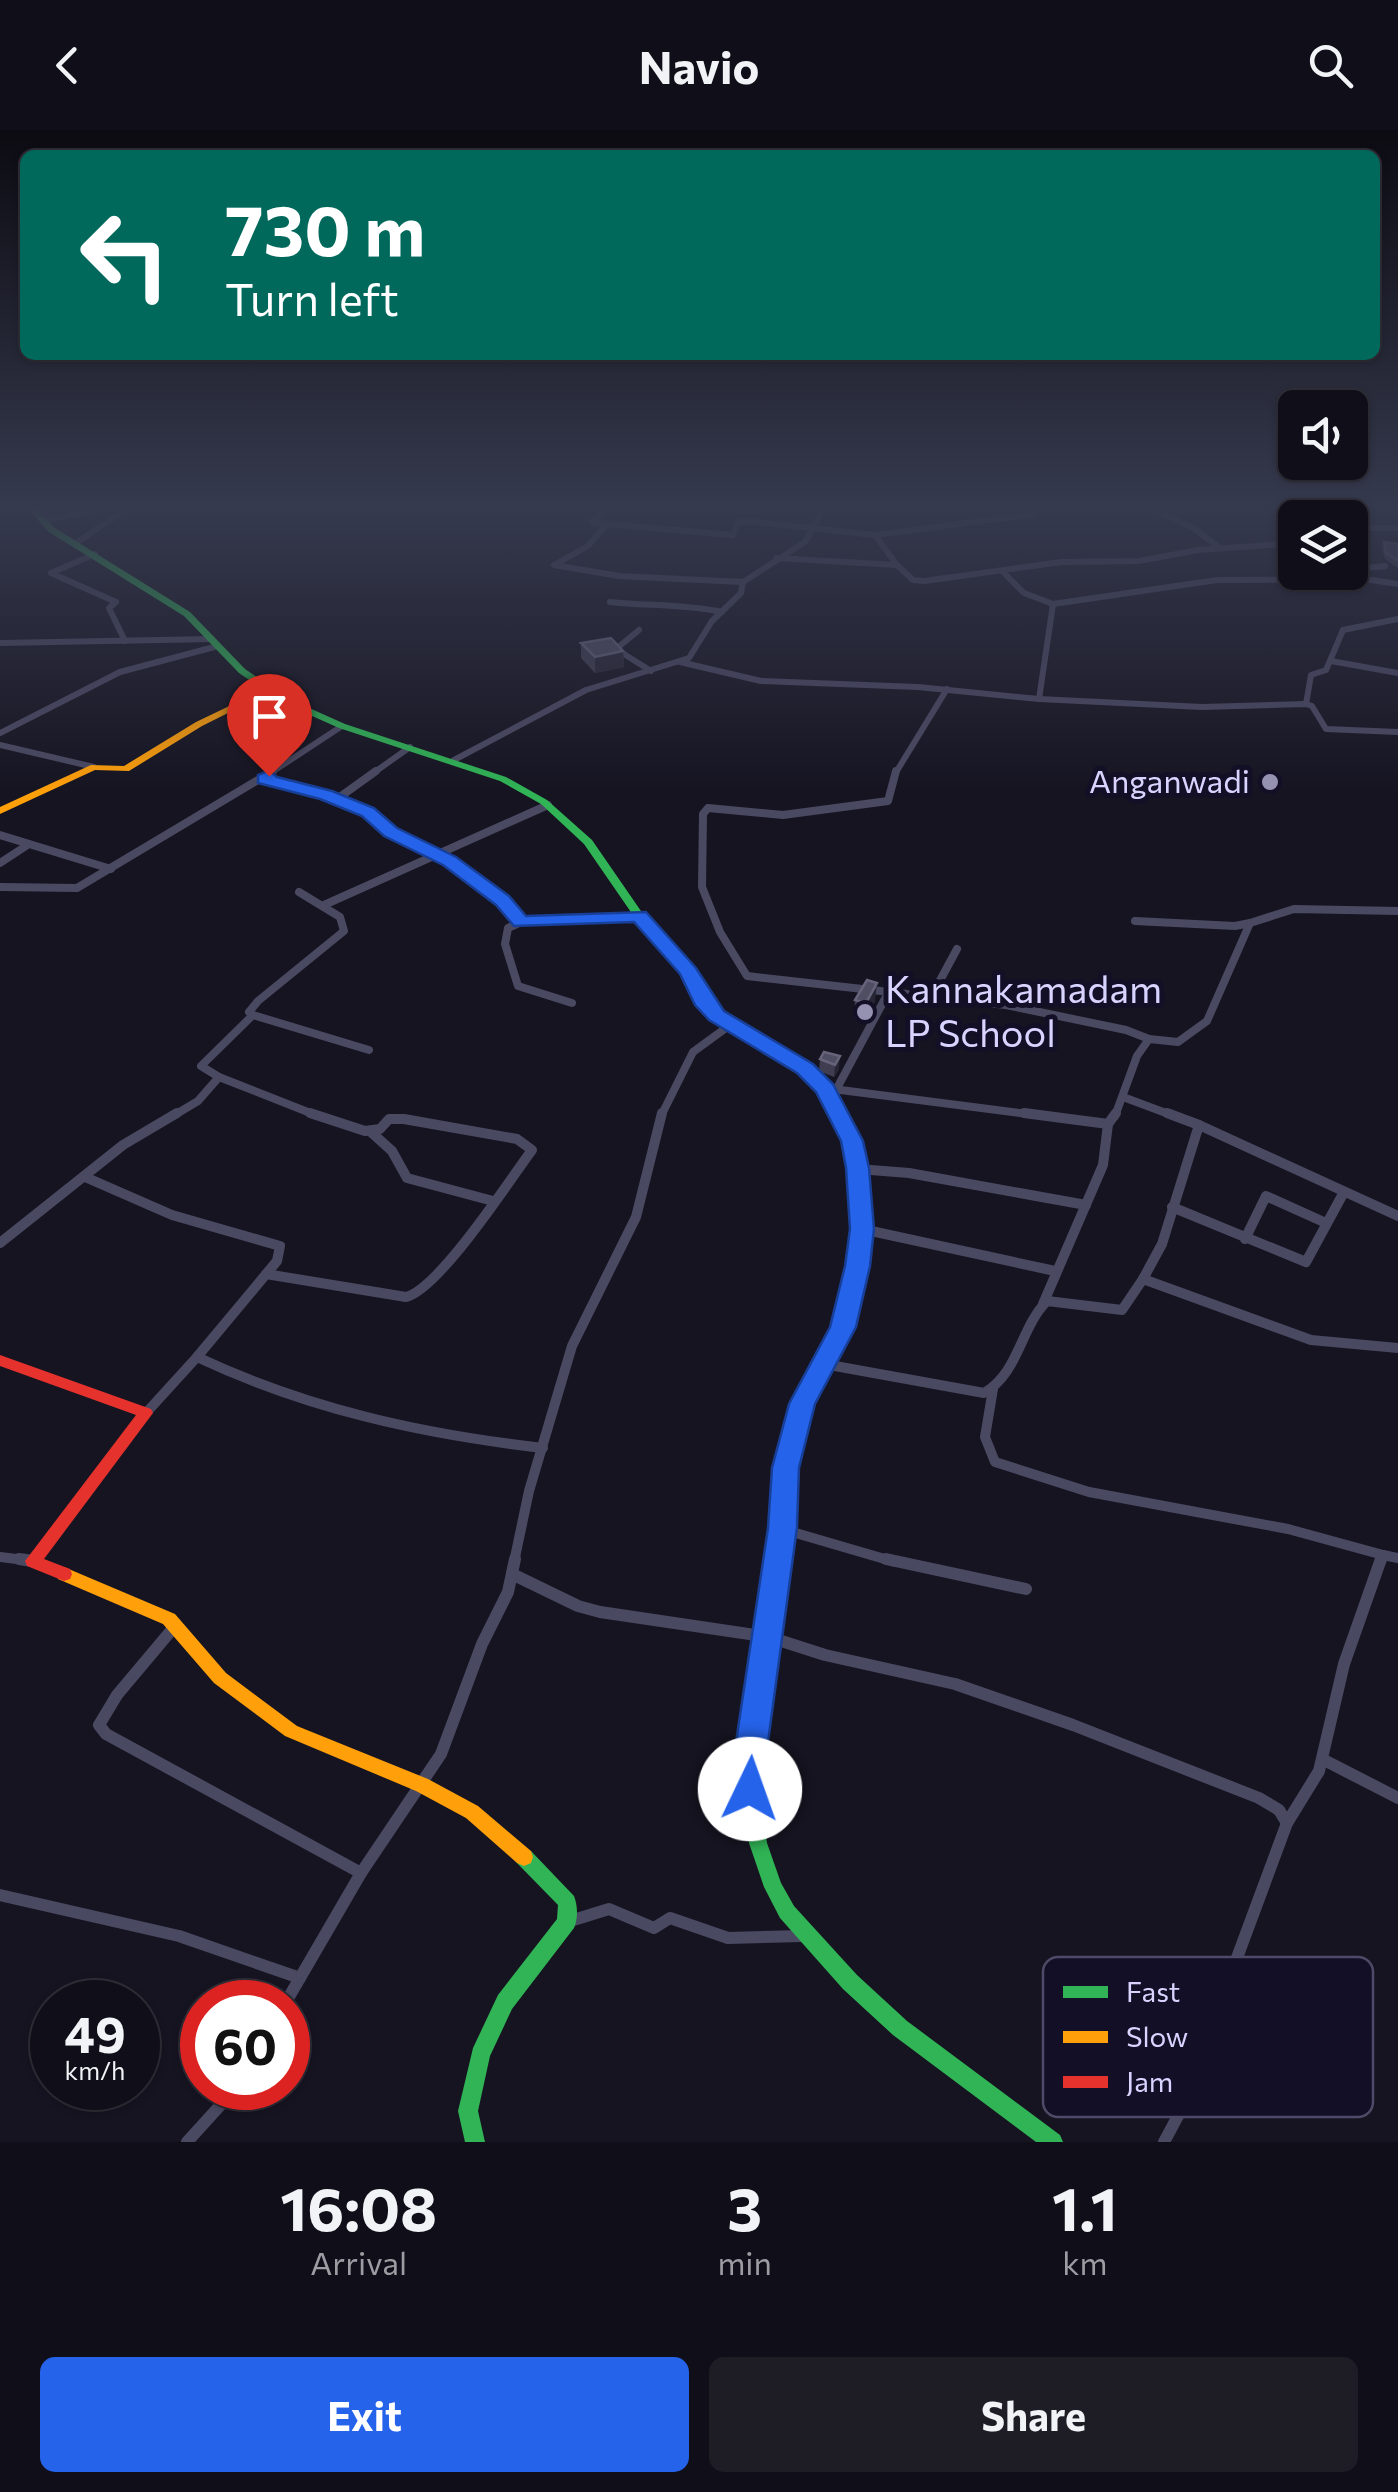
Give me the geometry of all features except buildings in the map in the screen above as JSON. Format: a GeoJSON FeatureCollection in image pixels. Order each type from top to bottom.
{"type":"FeatureCollection","features":[{"type":"Feature","properties":{"kind":"main road"},"geometry":{"type":"LineString","coordinates":[[172,604],[187,614],[242,671],[270,690],[342,726],[503,779],[548,805],[588,842],[639,916],[689,972],[706,1005],[730,1025],[792,1060],[831,1089],[852,1141],[858,1168],[862,1229],[853,1294],[843,1327],[794,1429],[786,1468],[782,1528],[752,1742],[750,1789],[758,1844],[773,1887],[806,1936],[900,2028],[1053,2142]]}},
{"type":"Feature","properties":{"kind":"main road"},"geometry":{"type":"LineString","coordinates":[[0,810],[94,767],[126,770],[199,724],[270,690]]}},
{"type":"Feature","properties":{"kind":"main road"},"geometry":{"type":"LineString","coordinates":[[0,1360],[146,1413],[32,1561],[169,1619],[220,1678],[292,1732],[422,1785],[472,1812],[508,1840],[567,1902],[566,1922],[506,2002],[480,2055],[468,2111],[475,2142]]}},
{"type":"Feature","properties":{"kind":"street"},"geometry":{"type":"LineString","coordinates":[[114,604],[109,608],[126,641]]}},
{"type":"Feature","properties":{"kind":"street"},"geometry":{"type":"LineString","coordinates":[[627,604],[665,608],[682,604],[722,612]]}},
{"type":"Feature","properties":{"kind":"street"},"geometry":{"type":"LineString","coordinates":[[454,760],[586,690],[680,662],[696,652],[712,621],[730,604]]}},
{"type":"Feature","properties":{"kind":"street"},"geometry":{"type":"LineString","coordinates":[[1039,699],[1053,604]]}},
{"type":"Feature","properties":{"kind":"street"},"geometry":{"type":"LineString","coordinates":[[1306,704],[1311,675],[1326,670],[1343,630],[1398,619]]}},
{"type":"Feature","properties":{"kind":"street"},"geometry":{"type":"LineString","coordinates":[[639,630],[616,649],[651,671]]}},
{"type":"Feature","properties":{"kind":"street"},"geometry":{"type":"LineString","coordinates":[[0,643],[215,642]]}},
{"type":"Feature","properties":{"kind":"street"},"geometry":{"type":"LineString","coordinates":[[0,733],[120,672],[215,642]]}},
{"type":"Feature","properties":{"kind":"street"},"geometry":{"type":"LineString","coordinates":[[1332,661],[1398,673]]}},
{"type":"Feature","properties":{"kind":"street"},"geometry":{"type":"LineString","coordinates":[[680,662],[729,678],[850,688],[946,689],[1039,699],[1202,707],[1306,704],[1312,706],[1326,729],[1398,732]]}},
{"type":"Feature","properties":{"kind":"street"},"geometry":{"type":"LineString","coordinates":[[946,689],[894,775],[888,801],[783,814],[714,806],[703,814],[702,887],[720,932],[750,978],[1006,1006],[1126,1030],[1148,1039],[1178,1042],[1208,1021],[1250,924]]}},
{"type":"Feature","properties":{"kind":"street"},"geometry":{"type":"LineString","coordinates":[[0,887],[70,890],[264,779],[342,726]]}},
{"type":"Feature","properties":{"kind":"street"},"geometry":{"type":"LineString","coordinates":[[0,744],[94,767]]}},
{"type":"Feature","properties":{"kind":"street"},"geometry":{"type":"LineString","coordinates":[[337,798],[410,746]]}},
{"type":"Feature","properties":{"kind":"street"},"geometry":{"type":"LineString","coordinates":[[264,779],[337,798],[368,812],[391,832],[438,855],[502,900],[521,922]]}},
{"type":"Feature","properties":{"kind":"street"},"geometry":{"type":"LineString","coordinates":[[324,905],[548,805]]}},
{"type":"Feature","properties":{"kind":"street"},"geometry":{"type":"LineString","coordinates":[[0,835],[111,869]]}},
{"type":"Feature","properties":{"kind":"street"},"geometry":{"type":"LineString","coordinates":[[0,863],[26,846]]}},
{"type":"Feature","properties":{"kind":"street"},"geometry":{"type":"LineString","coordinates":[[298,892],[340,917],[344,931],[249,1012],[369,1050]]}},
{"type":"Feature","properties":{"kind":"street"},"geometry":{"type":"LineString","coordinates":[[1136,920],[1235,926],[1294,909],[1398,911]]}},
{"type":"Feature","properties":{"kind":"street"},"geometry":{"type":"LineString","coordinates":[[572,1003],[518,986],[505,944],[508,928],[521,922],[639,916]]}},
{"type":"Feature","properties":{"kind":"street"},"geometry":{"type":"LineString","coordinates":[[930,998],[958,949]]}},
{"type":"Feature","properties":{"kind":"street"},"geometry":{"type":"LineString","coordinates":[[887,994],[831,1089],[1108,1124],[1114,1122],[1137,1056],[1148,1039]]}},
{"type":"Feature","properties":{"kind":"street"},"geometry":{"type":"LineString","coordinates":[[252,1016],[201,1066],[291,1108],[372,1132],[392,1152],[407,1178],[493,1201]]}},
{"type":"Feature","properties":{"kind":"street"},"geometry":{"type":"LineString","coordinates":[[0,1895],[179,1936],[300,1978],[361,1873],[422,1785],[456,1720],[482,1644],[508,1592],[572,1346],[636,1217],[658,1122],[693,1052],[730,1025]]}},
{"type":"Feature","properties":{"kind":"street"},"geometry":{"type":"LineString","coordinates":[[0,1243],[122,1146],[198,1102],[219,1077]]}},
{"type":"Feature","properties":{"kind":"street"},"geometry":{"type":"LineString","coordinates":[[1122,1097],[1199,1125],[1398,1216]]}},
{"type":"Feature","properties":{"kind":"street"},"geometry":{"type":"LineString","coordinates":[[266,1274],[406,1297],[419,1294],[470,1235],[532,1150],[528,1144],[491,1132],[404,1119],[390,1119],[372,1132]]}},
{"type":"Feature","properties":{"kind":"street"},"geometry":{"type":"LineString","coordinates":[[1108,1124],[1102,1165],[1086,1205],[1043,1304],[1034,1313],[993,1389],[986,1441],[988,1455],[995,1462],[1089,1492],[1288,1528],[1398,1558]]}},
{"type":"Feature","properties":{"kind":"street"},"geometry":{"type":"LineString","coordinates":[[1043,1304],[1056,1300],[1122,1310],[1162,1244],[1199,1125]]}},
{"type":"Feature","properties":{"kind":"street"},"geometry":{"type":"LineString","coordinates":[[858,1168],[909,1173],[1086,1205]]}},
{"type":"Feature","properties":{"kind":"street"},"geometry":{"type":"LineString","coordinates":[[86,1177],[186,1220],[280,1246],[282,1252],[146,1413]]}},
{"type":"Feature","properties":{"kind":"street"},"geometry":{"type":"LineString","coordinates":[[1172,1207],[1306,1262],[1344,1192]]}},
{"type":"Feature","properties":{"kind":"street"},"geometry":{"type":"LineString","coordinates":[[1245,1239],[1266,1196],[1326,1222]]}},
{"type":"Feature","properties":{"kind":"street"},"geometry":{"type":"LineString","coordinates":[[862,1229],[1055,1270]]}},
{"type":"Feature","properties":{"kind":"street"},"geometry":{"type":"LineString","coordinates":[[1143,1278],[1311,1340],[1398,1348]]}},
{"type":"Feature","properties":{"kind":"street"},"geometry":{"type":"LineString","coordinates":[[197,1357],[292,1400],[374,1424],[543,1448]]}},
{"type":"Feature","properties":{"kind":"street"},"geometry":{"type":"LineString","coordinates":[[824,1364],[967,1391],[993,1389]]}},
{"type":"Feature","properties":{"kind":"street"},"geometry":{"type":"LineString","coordinates":[[782,1528],[913,1568],[1026,1589]]}},
{"type":"Feature","properties":{"kind":"street"},"geometry":{"type":"LineString","coordinates":[[1237,1957],[1287,1823],[1304,1804],[1326,1761],[1340,1682],[1383,1555]]}},
{"type":"Feature","properties":{"kind":"street"},"geometry":{"type":"LineString","coordinates":[[0,1557],[32,1561]]}},
{"type":"Feature","properties":{"kind":"street"},"geometry":{"type":"LineString","coordinates":[[512,1574],[589,1609],[709,1631],[768,1637],[825,1655],[955,1684],[1073,1725],[1259,1798],[1279,1810],[1287,1823]]}},
{"type":"Feature","properties":{"kind":"street"},"geometry":{"type":"LineString","coordinates":[[176,1626],[117,1694],[99,1725],[106,1734],[178,1776],[361,1873]]}},
{"type":"Feature","properties":{"kind":"street"},"geometry":{"type":"LineString","coordinates":[[1326,1761],[1398,1798]]}},
{"type":"Feature","properties":{"kind":"street"},"geometry":{"type":"LineString","coordinates":[[566,1922],[609,1909],[654,1928],[670,1918],[728,1938],[806,1936]]}},
{"type":"Feature","properties":{"kind":"street"},"geometry":{"type":"LineString","coordinates":[[187,2142],[216,2110]]}},
{"type":"Feature","properties":{"kind":"street"},"geometry":{"type":"LineString","coordinates":[[1164,2142],[1177,2117]]}},
{"type":"Feature","properties":{"kind":"traffic: fast"},"geometry":{"type":"LineString","coordinates":[[171,604],[187,614],[242,671],[286,701],[342,726],[503,779],[544,802],[588,842],[639,916],[689,972],[711,1009]]}},
{"type":"Feature","properties":{"kind":"traffic: fast"},"geometry":{"type":"LineString","coordinates":[[858,1260],[843,1327],[802,1405],[785,1468],[782,1529],[752,1742],[750,1789],[758,1843],[773,1887],[787,1912],[850,1982],[900,2028],[1053,2142]]}},
{"type":"Feature","properties":{"kind":"traffic: fast"},"geometry":{"type":"LineString","coordinates":[[475,2142],[468,2111],[480,2055],[505,2002],[567,1922],[567,1902],[524,1857]]}},
{"type":"Feature","properties":{"kind":"traffic: slow"},"geometry":{"type":"LineString","coordinates":[[0,811],[94,767],[126,769],[199,724],[270,690]]}},
{"type":"Feature","properties":{"kind":"traffic: slow"},"geometry":{"type":"LineString","coordinates":[[711,1009],[796,1063],[832,1103],[853,1152],[858,1179],[858,1260]]}},
{"type":"Feature","properties":{"kind":"traffic: slow"},"geometry":{"type":"LineString","coordinates":[[64,1574],[169,1619],[220,1678],[291,1731],[422,1785],[472,1812],[524,1857]]}},
{"type":"Feature","properties":{"kind":"traffic: jam"},"geometry":{"type":"LineString","coordinates":[[0,1360],[146,1413],[33,1561],[64,1574]]}},
{"type":"Feature","properties":{"kind":"place","name":"Anganwadi"},"geometry":{"type":"Point","coordinates":[1270,782]}},
{"type":"Feature","properties":{"kind":"place","name":"Kannakamadam LP School"},"geometry":{"type":"Point","coordinates":[865,1012]}},
{"type":"Feature","properties":{"kind":"route"},"geometry":{"type":"LineString","coordinates":[[269,776],[264,779],[337,798],[368,812],[391,832],[450,861],[502,900],[521,922],[639,916],[689,972],[706,1005],[717,1016],[805,1069],[826,1088],[837,1109],[852,1141],[858,1168],[862,1229],[858,1266],[843,1327],[802,1404],[794,1429],[752,1742],[750,1789]]}}]}
